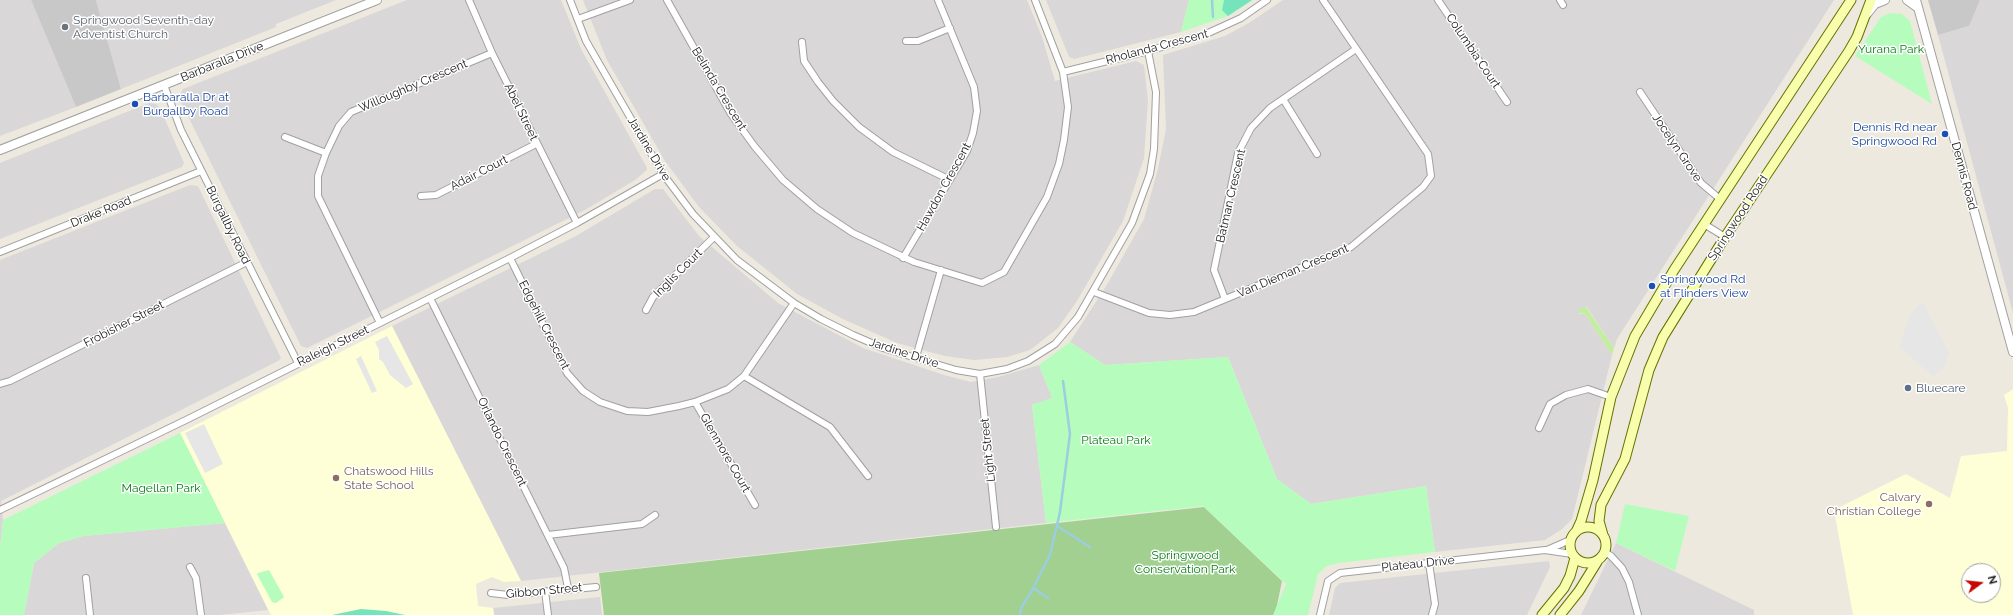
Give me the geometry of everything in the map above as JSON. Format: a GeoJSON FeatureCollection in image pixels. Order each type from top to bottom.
{"type":"FeatureCollection","features":[{"type":"Feature","properties":{"kind":"main road"},"geometry":{"type":"LineString","coordinates":[[1542,615],[1564,588],[1570,576],[1574,556],[1570,540],[1581,521],[1593,480],[1611,397],[1635,336],[1720,199],[1851,0]]}},
{"type":"Feature","properties":{"kind":"main road","name":"Springwood Road"},"geometry":{"type":"LineString","coordinates":[[1603,535],[1599,521],[1601,505],[1623,464],[1640,398],[1654,356],[1680,307],[1849,51],[1857,37],[1871,0]]}},
{"type":"Feature","properties":{"kind":"main road"},"geometry":{"type":"LineString","coordinates":[[1560,615],[1579,591],[1605,552],[1606,540],[1603,535],[1594,528],[1587,527],[1576,532]]}},
{"type":"Feature","properties":{"kind":"main road"},"geometry":{"type":"LineString","coordinates":[[1574,556],[1585,564],[1597,562]]}},
{"type":"Feature","properties":{"kind":"street","name":"Barbaralla Drive"},"geometry":{"type":"LineString","coordinates":[[0,150],[377,0]]}},
{"type":"Feature","properties":{"kind":"street","name":"Abel Street"},"geometry":{"type":"LineString","coordinates":[[469,0],[492,53],[536,144],[577,223]]}},
{"type":"Feature","properties":{"kind":"street","name":"Jardine Drive"},"geometry":{"type":"LineString","coordinates":[[570,0],[586,41],[663,174],[692,214],[743,265],[794,303],[820,319],[871,343],[956,370],[980,374],[1007,369],[1028,362],[1043,354],[1066,333],[1094,292],[1132,224],[1150,174],[1154,149],[1156,92],[1148,51]]}},
{"type":"Feature","properties":{"kind":"street"},"geometry":{"type":"LineString","coordinates":[[578,19],[630,0]]}},
{"type":"Feature","properties":{"kind":"street","name":"Belinda Crescent"},"geometry":{"type":"LineString","coordinates":[[667,0],[731,114],[755,147],[784,180],[817,209],[853,233],[904,258],[982,283],[1004,272],[1047,197],[1059,164],[1068,107],[1063,72],[1035,0]]}},
{"type":"Feature","properties":{"kind":"street","name":"Hawdon Crescent"},"geometry":{"type":"LineString","coordinates":[[904,258],[967,151],[973,133],[977,110],[974,87],[938,0]]}},
{"type":"Feature","properties":{"kind":"street","name":"Rholanda Crescent"},"geometry":{"type":"LineString","coordinates":[[1063,72],[1148,51],[1206,34],[1241,18],[1267,0]]}},
{"type":"Feature","properties":{"kind":"street","name":"Van Dieman Crescent"},"geometry":{"type":"LineString","coordinates":[[1094,292],[1149,313],[1170,315],[1194,312],[1351,247],[1423,187],[1431,176],[1428,154],[1323,0]]}},
{"type":"Feature","properties":{"kind":"street","name":"Columbia Court"},"geometry":{"type":"LineString","coordinates":[[1438,0],[1507,102]]}},
{"type":"Feature","properties":{"kind":"street"},"geometry":{"type":"LineString","coordinates":[[1862,21],[1875,4],[1885,0]]}},
{"type":"Feature","properties":{"kind":"street"},"geometry":{"type":"LineString","coordinates":[[1907,0],[1917,4]]}},
{"type":"Feature","properties":{"kind":"street","name":"Dennis Road"},"geometry":{"type":"LineString","coordinates":[[1917,4],[2013,352]]}},
{"type":"Feature","properties":{"kind":"street"},"geometry":{"type":"LineString","coordinates":[[906,41],[918,41],[950,28]]}},
{"type":"Feature","properties":{"kind":"street"},"geometry":{"type":"LineString","coordinates":[[802,42],[804,61],[818,82],[833,101],[860,127],[893,152],[950,180]]}},
{"type":"Feature","properties":{"kind":"street","name":"Batman Crescent"},"geometry":{"type":"LineString","coordinates":[[1225,299],[1214,270],[1238,153],[1252,128],[1270,108],[1356,49]]}},
{"type":"Feature","properties":{"kind":"street","name":"Willoughby Crescent"},"geometry":{"type":"LineString","coordinates":[[380,322],[318,196],[318,176],[326,153],[339,126],[350,112],[492,53]]}},
{"type":"Feature","properties":{"kind":"street","name":"Burgallby Road"},"geometry":{"type":"LineString","coordinates":[[164,86],[181,130],[298,363]]}},
{"type":"Feature","properties":{"kind":"street","name":"Jocelyn Grove"},"geometry":{"type":"LineString","coordinates":[[1640,92],[1701,183],[1720,199]]}},
{"type":"Feature","properties":{"kind":"street"},"geometry":{"type":"LineString","coordinates":[[1283,99],[1317,154]]}},
{"type":"Feature","properties":{"kind":"street"},"geometry":{"type":"LineString","coordinates":[[285,137],[326,153]]}},
{"type":"Feature","properties":{"kind":"street","name":"Adair Court"},"geometry":{"type":"LineString","coordinates":[[421,196],[436,195],[536,144]]}},
{"type":"Feature","properties":{"kind":"street","name":"Drake Road"},"geometry":{"type":"LineString","coordinates":[[0,252],[202,171]]}},
{"type":"Feature","properties":{"kind":"street","name":"Raleigh Street"},"geometry":{"type":"LineString","coordinates":[[0,510],[188,419],[510,258],[577,223],[663,174]]}},
{"type":"Feature","properties":{"kind":"street"},"geometry":{"type":"LineString","coordinates":[[1704,224],[1725,237]]}},
{"type":"Feature","properties":{"kind":"street","name":"Inglis Court"},"geometry":{"type":"LineString","coordinates":[[646,310],[653,297],[714,237]]}},
{"type":"Feature","properties":{"kind":"street","name":"Edgehill Crescent"},"geometry":{"type":"LineString","coordinates":[[510,258],[567,373],[583,390],[600,402],[627,411],[648,412],[695,402],[728,389],[744,376],[794,303]]}},
{"type":"Feature","properties":{"kind":"street","name":"Frobisher Street"},"geometry":{"type":"LineString","coordinates":[[0,384],[17,377],[247,262]]}},
{"type":"Feature","properties":{"kind":"street"},"geometry":{"type":"LineString","coordinates":[[916,357],[941,270]]}},
{"type":"Feature","properties":{"kind":"street","name":"Orlando Crescent"},"geometry":{"type":"LineString","coordinates":[[430,298],[564,568],[568,588]]}},
{"type":"Feature","properties":{"kind":"street","name":"Light Street"},"geometry":{"type":"LineString","coordinates":[[980,374],[996,527]]}},
{"type":"Feature","properties":{"kind":"street"},"geometry":{"type":"LineString","coordinates":[[744,376],[830,427],[868,476]]}},
{"type":"Feature","properties":{"kind":"street"},"geometry":{"type":"LineString","coordinates":[[1539,428],[1550,404],[1566,395],[1588,389],[1611,397]]}},
{"type":"Feature","properties":{"kind":"street","name":"Glenmore Court"},"geometry":{"type":"LineString","coordinates":[[695,402],[755,505]]}},
{"type":"Feature","properties":{"kind":"street"},"geometry":{"type":"LineString","coordinates":[[548,535],[642,524],[655,515]]}},
{"type":"Feature","properties":{"kind":"street","name":"Plateau Drive"},"geometry":{"type":"LineString","coordinates":[[1320,615],[1328,581],[1332,576],[1340,573],[1545,550],[1570,540]]}},
{"type":"Feature","properties":{"kind":"street","name":"Plateau Drive"},"geometry":{"type":"LineString","coordinates":[[1545,550],[1574,556]]}},
{"type":"Feature","properties":{"kind":"street"},"geometry":{"type":"LineString","coordinates":[[1605,552],[1622,568],[1629,582],[1638,615]]}},
{"type":"Feature","properties":{"kind":"street"},"geometry":{"type":"LineString","coordinates":[[1429,563],[1435,604],[1432,615]]}},
{"type":"Feature","properties":{"kind":"street"},"geometry":{"type":"LineString","coordinates":[[190,566],[196,578],[201,615]]}},
{"type":"Feature","properties":{"kind":"street"},"geometry":{"type":"LineString","coordinates":[[86,578],[90,615]]}},
{"type":"Feature","properties":{"kind":"street","name":"Gibbon Street"},"geometry":{"type":"LineString","coordinates":[[492,593],[508,595],[568,588],[596,587]]}},
{"type":"Feature","properties":{"kind":"street"},"geometry":{"type":"LineString","coordinates":[[545,591],[548,615]]}},
{"type":"Feature","properties":{"kind":"shaded area"},"geometry":{"type":"Polygon","coordinates":[[[0,0],[31,0],[76,107],[0,136],[0,0]]]}},
{"type":"Feature","properties":{"kind":"shaded area"},"geometry":{"type":"Polygon","coordinates":[[[31,0],[96,0],[121,89],[76,107],[31,0]]]}},
{"type":"Feature","properties":{"kind":"shaded area"},"geometry":{"type":"Polygon","coordinates":[[[96,0],[336,0],[276,24],[276,27],[121,89],[96,0]]]}},
{"type":"Feature","properties":{"kind":"shaded area"},"geometry":{"type":"Polygon","coordinates":[[[407,0],[561,0],[581,49],[647,170],[635,180],[585,210],[307,348],[301,346],[181,102],[180,95],[183,89],[407,0]]]}},
{"type":"Feature","properties":{"kind":"shaded area"},"geometry":{"type":"Polygon","coordinates":[[[583,0],[1027,0],[1042,37],[1055,81],[1136,61],[1144,65],[1148,100],[1144,158],[1123,221],[1077,301],[1058,328],[1030,350],[1007,357],[974,360],[945,356],[897,343],[843,319],[797,294],[737,246],[699,207],[665,161],[607,60],[583,0]]]}},
{"type":"Feature","properties":{"kind":"shaded area"},"geometry":{"type":"Polygon","coordinates":[[[1046,0],[1189,0],[1181,32],[1074,59],[1069,57],[1046,0]]]}},
{"type":"Feature","properties":{"kind":"shaded area"},"geometry":{"type":"Polygon","coordinates":[[[1283,0],[1834,0],[1617,339],[1614,348],[1586,306],[1579,314],[1585,314],[1612,355],[1572,519],[1562,529],[1545,540],[1435,552],[1426,486],[1311,504],[1277,479],[1228,357],[1105,365],[1070,342],[1108,283],[1144,219],[1158,169],[1166,129],[1163,55],[1225,36],[1249,23],[1283,0]]]}},
{"type":"Feature","properties":{"kind":"shaded area"},"geometry":{"type":"Polygon","coordinates":[[[1928,0],[1980,0],[1969,26],[1938,35],[1928,0]]]}},
{"type":"Feature","properties":{"kind":"shaded area"},"geometry":{"type":"Polygon","coordinates":[[[1980,0],[2013,0],[2013,313],[1938,35],[1969,26],[1980,0]]]}},
{"type":"Feature","properties":{"kind":"shaded area"},"geometry":{"type":"Polygon","coordinates":[[[149,103],[156,104],[160,108],[184,163],[182,167],[0,239],[0,163],[149,103]]]}},
{"type":"Feature","properties":{"kind":"shaded area"},"geometry":{"type":"Polygon","coordinates":[[[190,185],[198,186],[281,358],[278,361],[1,501],[3,520],[0,548],[0,260],[190,185]]]}},
{"type":"Feature","properties":{"kind":"shaded area"},"geometry":{"type":"Polygon","coordinates":[[[655,189],[663,189],[699,236],[778,303],[863,348],[944,375],[971,382],[998,377],[1039,365],[1052,398],[1032,405],[1046,523],[521,581],[392,326],[576,236],[655,189]]]}},
{"type":"Feature","properties":{"kind":"shaded area"},"geometry":{"type":"Polygon","coordinates":[[[1922,302],[1949,352],[1944,368],[1933,376],[1899,347],[1910,315],[1922,302]]]}},
{"type":"Feature","properties":{"kind":"shaded area","name":"Chatswood Hills State School"},"geometry":{"type":"Polygon","coordinates":[[[392,326],[521,581],[504,582],[492,577],[476,584],[478,606],[493,608],[494,615],[271,615],[180,433],[392,326]]]}},
{"type":"Feature","properties":{"kind":"shaded area"},"geometry":{"type":"Polygon","coordinates":[[[387,336],[413,384],[406,388],[390,375],[383,362],[379,359],[379,350],[375,342],[387,336]]]}},
{"type":"Feature","properties":{"kind":"shaded area"},"geometry":{"type":"Polygon","coordinates":[[[361,356],[377,391],[372,393],[356,359],[361,356]]]}},
{"type":"Feature","properties":{"kind":"shaded area","name":"Calvary Christian College"},"geometry":{"type":"Polygon","coordinates":[[[2013,389],[2013,615],[1853,615],[1834,510],[1906,474],[1950,498],[1961,456],[2007,451],[2008,408],[2004,395],[2013,389]]]}},
{"type":"Feature","properties":{"kind":"shaded area"},"geometry":{"type":"Polygon","coordinates":[[[204,424],[223,464],[205,473],[185,433],[204,424]]]}},
{"type":"Feature","properties":{"kind":"shaded area"},"geometry":{"type":"Polygon","coordinates":[[[225,523],[268,610],[220,615],[24,615],[34,563],[59,543],[83,536],[225,523]]]}},
{"type":"Feature","properties":{"kind":"shaded area"},"geometry":{"type":"Polygon","coordinates":[[[1616,543],[1754,610],[1754,615],[1581,615],[1616,543]]]}},
{"type":"Feature","properties":{"kind":"shaded area"},"geometry":{"type":"Polygon","coordinates":[[[1549,561],[1550,567],[1527,615],[1329,615],[1335,588],[1340,583],[1549,561]]]}},
{"type":"Feature","properties":{"kind":"shaded area"},"geometry":{"type":"Polygon","coordinates":[[[600,597],[602,615],[494,615],[493,608],[600,597]]]}},
{"type":"Feature","properties":{"kind":"green space"},"geometry":{"type":"Polygon","coordinates":[[[1189,0],[1253,0],[1228,16],[1181,32],[1189,0]]]}},
{"type":"Feature","properties":{"kind":"green space"},"geometry":{"type":"Polygon","coordinates":[[[1224,0],[1252,0],[1228,16],[1222,10],[1224,0]]]}},
{"type":"Feature","properties":{"kind":"green space","name":"Yurana Park"},"geometry":{"type":"Polygon","coordinates":[[[1890,13],[1902,14],[1910,21],[1932,104],[1855,56],[1881,17],[1890,13]]]}},
{"type":"Feature","properties":{"kind":"green space"},"geometry":{"type":"Polygon","coordinates":[[[1585,306],[1614,348],[1612,355],[1585,314],[1576,312],[1585,306]]]}},
{"type":"Feature","properties":{"kind":"green space","name":"Plateau Park"},"geometry":{"type":"Polygon","coordinates":[[[1070,342],[1105,365],[1228,357],[1277,479],[1311,504],[1426,486],[1435,552],[1338,563],[1327,566],[1318,574],[1308,615],[1273,615],[1286,584],[1203,506],[1046,523],[1032,405],[1052,398],[1039,365],[1070,342]]]}},
{"type":"Feature","properties":{"kind":"green space","name":"Magellan Park"},"geometry":{"type":"Polygon","coordinates":[[[180,433],[225,523],[83,536],[59,543],[34,563],[24,615],[0,615],[0,548],[3,520],[180,433]]]}},
{"type":"Feature","properties":{"kind":"green space"},"geometry":{"type":"Polygon","coordinates":[[[1625,504],[1689,516],[1675,571],[1616,543],[1625,504]]]}},
{"type":"Feature","properties":{"kind":"green space","name":"Springwood Conservation Park"},"geometry":{"type":"Polygon","coordinates":[[[1204,507],[1282,581],[1275,615],[604,615],[599,573],[1204,507]]]}},
{"type":"Feature","properties":{"kind":"green space"},"geometry":{"type":"Polygon","coordinates":[[[269,570],[284,597],[276,603],[272,602],[257,574],[269,570]]]}},
{"type":"Feature","properties":{"kind":"green space"},"geometry":{"type":"Polygon","coordinates":[[[361,609],[386,611],[405,615],[332,615],[361,609]]]}},
{"type":"Feature","properties":{"kind":"waterway"},"geometry":{"type":"LineString","coordinates":[[1212,0],[1213,17]]}},
{"type":"Feature","properties":{"kind":"waterway"},"geometry":{"type":"LineString","coordinates":[[1020,615],[1021,608],[1050,555],[1060,512],[1070,434],[1063,381]]}},
{"type":"Feature","properties":{"kind":"waterway"},"geometry":{"type":"LineString","coordinates":[[1057,526],[1090,547]]}},
{"type":"Feature","properties":{"kind":"waterway"},"geometry":{"type":"LineString","coordinates":[[1033,588],[1048,598]]}},
{"type":"Feature","properties":{"kind":"place","name":"Springwood Seventh-day Adventist Church"},"geometry":{"type":"Point","coordinates":[65,27]}},
{"type":"Feature","properties":{"kind":"place","name":"Barbaralla Dr at Burgallby Road"},"geometry":{"type":"Point","coordinates":[135,104]}},
{"type":"Feature","properties":{"kind":"place","name":"Dennis Rd near Springwood Rd"},"geometry":{"type":"Point","coordinates":[1945,134]}},
{"type":"Feature","properties":{"kind":"place","name":"Springwood Rd at Flinders View"},"geometry":{"type":"Point","coordinates":[1652,286]}},
{"type":"Feature","properties":{"kind":"place","name":"Bluecare"},"geometry":{"type":"Point","coordinates":[1908,388]}},
{"type":"Feature","properties":{"kind":"place","name":"Chatswood Hills State School"},"geometry":{"type":"Point","coordinates":[336,478]}},
{"type":"Feature","properties":{"kind":"place","name":"Calvary Christian College"},"geometry":{"type":"Point","coordinates":[1929,504]}}]}
